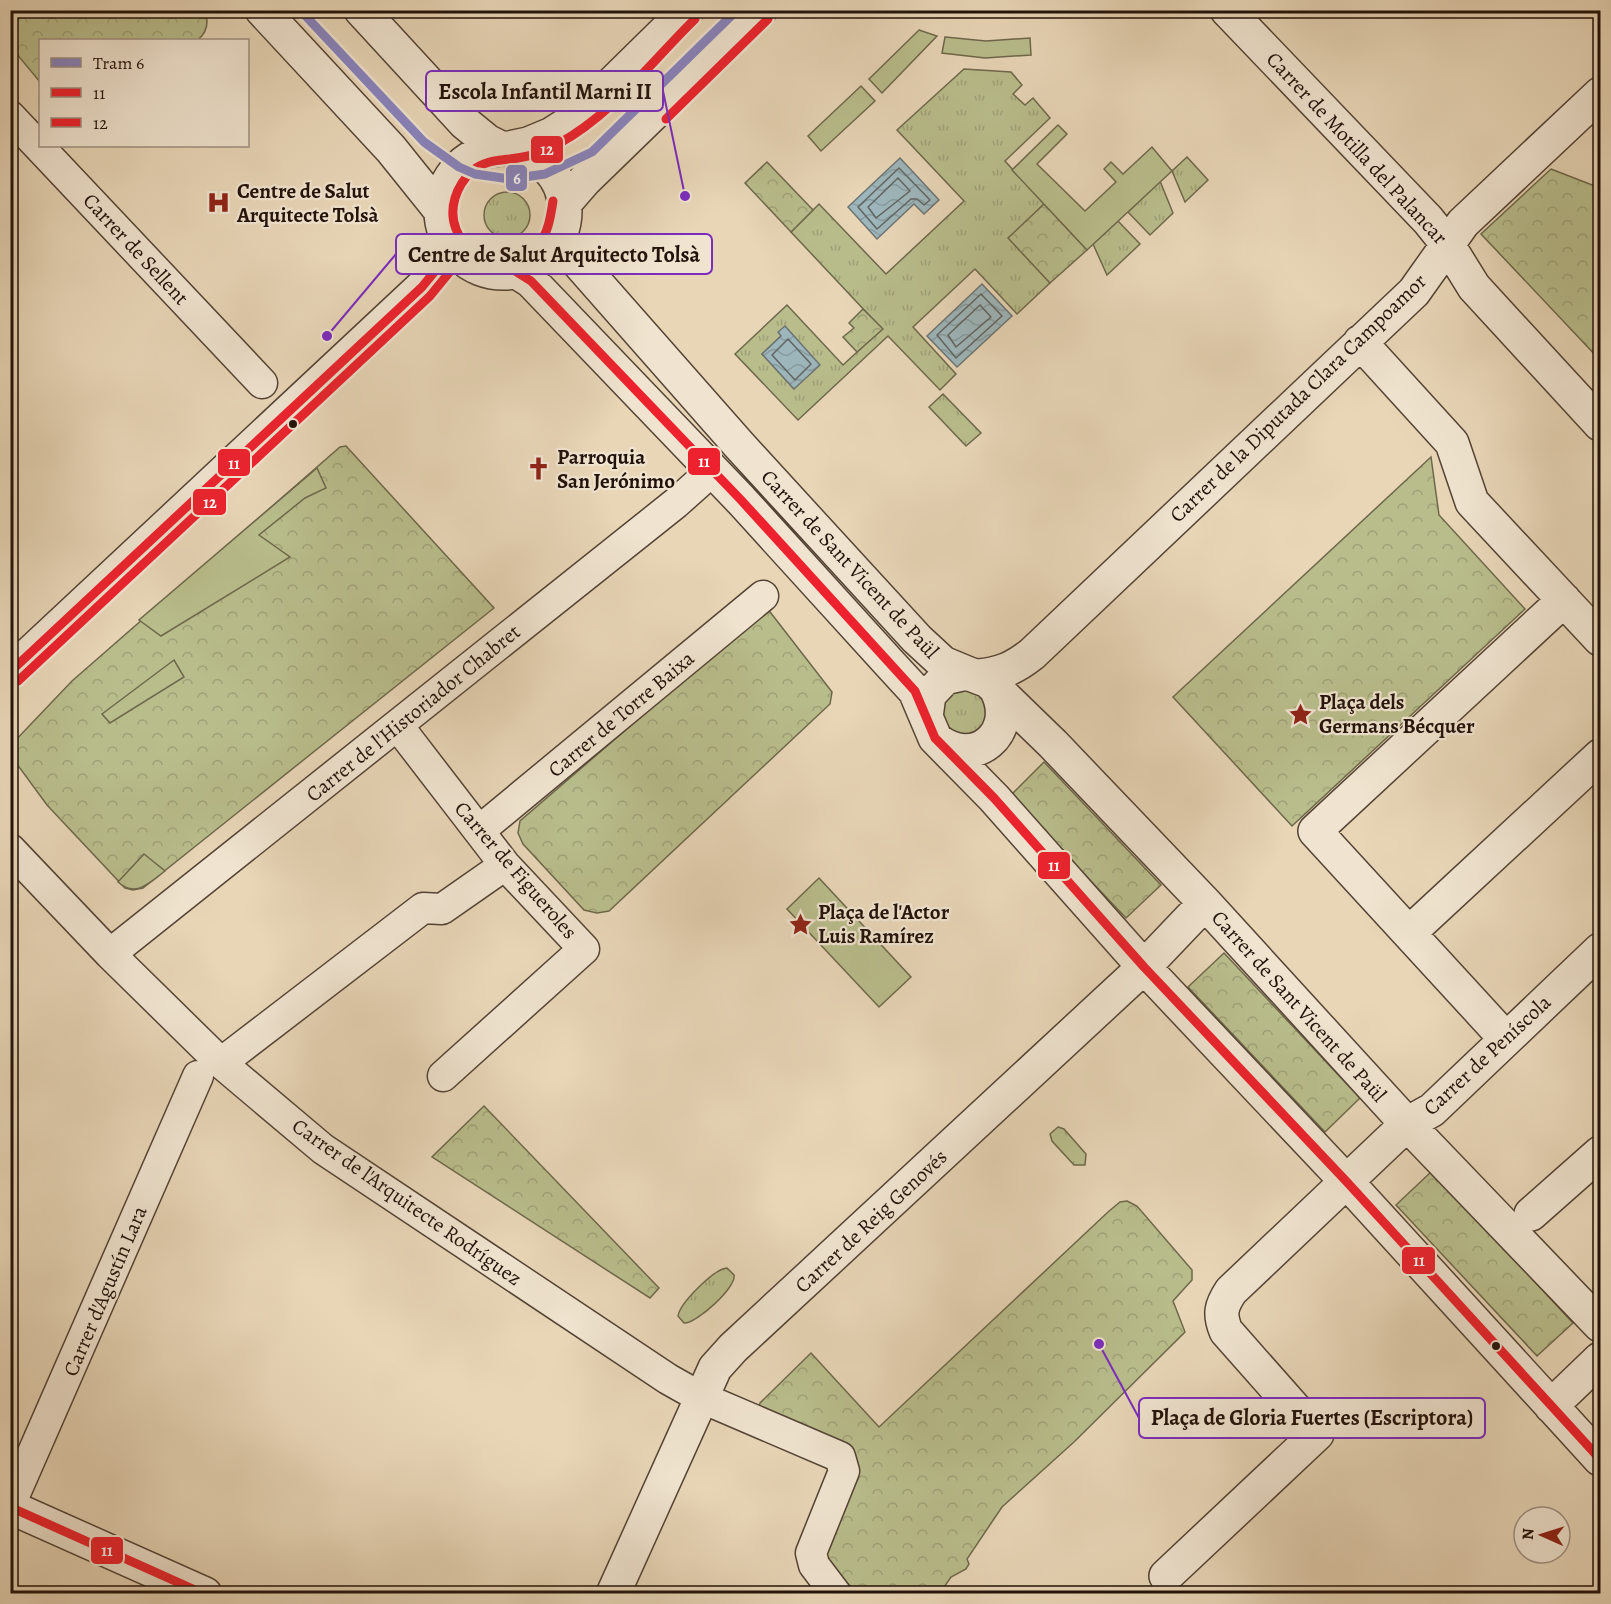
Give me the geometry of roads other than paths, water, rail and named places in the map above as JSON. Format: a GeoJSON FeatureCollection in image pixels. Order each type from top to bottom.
{"type":"FeatureCollection","features":[{"type":"Feature","properties":{"kind":"street"},"geometry":{"type":"LineString","coordinates":[[262,10],[391,149],[440,210]]}},
{"type":"Feature","properties":{"kind":"street"},"geometry":{"type":"LineString","coordinates":[[361,10],[465,123],[486,141],[505,148],[530,154],[546,164],[560,186],[565,203],[565,220],[560,236],[546,256],[529,268],[515,272],[488,272],[469,263],[453,249],[444,230],[440,210],[444,189],[454,171],[470,158],[488,149],[505,148],[528,144],[552,134],[577,118],[687,10]]}},
{"type":"Feature","properties":{"kind":"street"},"geometry":{"type":"LineString","coordinates":[[565,203],[573,191],[760,10]]}},
{"type":"Feature","properties":{"kind":"street","name":"Carrer de Motilla del Palancar"},"geometry":{"type":"LineString","coordinates":[[1227,10],[1428,220],[1448,245],[1474,287],[1600,424]]}},
{"type":"Feature","properties":{"kind":"street","name":"Carrer de la Diputada Clara Campoamor"},"geometry":{"type":"LineString","coordinates":[[980,679],[1015,667],[1032,654],[1414,292],[1463,223],[1600,94]]}},
{"type":"Feature","properties":{"kind":"street","name":"Carrer de Sellent"},"geometry":{"type":"LineString","coordinates":[[10,116],[39,147]]}},
{"type":"Feature","properties":{"kind":"street","name":"Carrer de Sellent"},"geometry":{"type":"LineString","coordinates":[[39,147],[262,383]]}},
{"type":"Feature","properties":{"kind":"street","name":"Carrer de Sant Vicent de Paül"},"geometry":{"type":"LineString","coordinates":[[560,236],[563,245],[740,446],[918,639],[943,663],[980,679],[1053,744],[1205,903],[1407,1124],[1600,1325]]}},
{"type":"Feature","properties":{"kind":"street"},"geometry":{"type":"LineString","coordinates":[[10,672],[422,287],[453,249]]}},
{"type":"Feature","properties":{"kind":"street","name":"Carrer de Sant Vicent de Paül"},"geometry":{"type":"LineString","coordinates":[[515,272],[538,288],[713,470],[915,691],[931,728],[1143,967],[1346,1181],[1600,1459]]}},
{"type":"Feature","properties":{"kind":"street"},"geometry":{"type":"LineString","coordinates":[[1360,342],[1452,443],[1472,502],[1600,639]]}},
{"type":"Feature","properties":{"kind":"street"},"geometry":{"type":"LineString","coordinates":[[713,470],[740,446]]}},
{"type":"Feature","properties":{"kind":"street","name":"Carrer de l'Historiador Chabret"},"geometry":{"type":"LineString","coordinates":[[110,954],[676,503],[713,470]]}},
{"type":"Feature","properties":{"kind":"street","name":"Carrer de Torre Baixa"},"geometry":{"type":"LineString","coordinates":[[479,831],[763,596]]}},
{"type":"Feature","properties":{"kind":"street"},"geometry":{"type":"LineString","coordinates":[[1506,1039],[1315,831],[1564,600]]}},
{"type":"Feature","properties":{"kind":"street","name":"Carrer de Sant Vicent de Paül"},"geometry":{"type":"LineString","coordinates":[[931,728],[929,695],[936,685],[956,674],[980,679]]}},
{"type":"Feature","properties":{"kind":"street"},"geometry":{"type":"LineString","coordinates":[[931,728],[945,746],[962,751],[979,748],[990,742],[1002,723],[1002,700],[980,679]]}},
{"type":"Feature","properties":{"kind":"street","name":"Carrer de Figueroles"},"geometry":{"type":"LineString","coordinates":[[398,726],[506,865],[584,949],[442,1076]]}},
{"type":"Feature","properties":{"kind":"street"},"geometry":{"type":"LineString","coordinates":[[1409,933],[1600,756]]}},
{"type":"Feature","properties":{"kind":"street","name":"Carrer de l'Arquitecte Rodríguez"},"geometry":{"type":"LineString","coordinates":[[10,849],[110,954],[210,1070],[280,1114],[350,1167],[628,1353],[700,1397],[840,1457],[843,1471],[810,1553],[814,1565],[836,1593]]}},
{"type":"Feature","properties":{"kind":"street"},"geometry":{"type":"LineString","coordinates":[[210,1070],[423,908],[442,909],[506,865]]}},
{"type":"Feature","properties":{"kind":"street","name":"Carrer de Reig Genovés"},"geometry":{"type":"LineString","coordinates":[[613,1593],[700,1397],[716,1368],[733,1348],[1143,967],[1205,903]]}},
{"type":"Feature","properties":{"kind":"street","name":"Carrer de Peníscola"},"geometry":{"type":"LineString","coordinates":[[1166,1576],[1317,1434],[1226,1331],[1221,1318],[1222,1304],[1231,1291],[1407,1124],[1432,1110],[1600,950]]}},
{"type":"Feature","properties":{"kind":"street","name":"Carrer d'Agustín Lara"},"geometry":{"type":"LineString","coordinates":[[10,1506],[210,1070]]}},
{"type":"Feature","properties":{"kind":"street"},"geometry":{"type":"LineString","coordinates":[[1531,1214],[1600,1153]]}},
{"type":"Feature","properties":{"kind":"street"},"geometry":{"type":"LineString","coordinates":[[1551,1406],[1600,1359]]}},
{"type":"Feature","properties":{"kind":"street"},"geometry":{"type":"LineString","coordinates":[[10,1506],[205,1593]]}},
{"type":"Feature","properties":{"kind":"water"},"geometry":{"type":"Polygon","coordinates":[[[900,158],[939,200],[924,214],[914,204],[877,239],[848,207],[900,158]]]}},
{"type":"Feature","properties":{"kind":"water"},"geometry":{"type":"Polygon","coordinates":[[[982,284],[1012,316],[957,367],[927,336],[982,284]]]}},
{"type":"Feature","properties":{"kind":"water"},"geometry":{"type":"Polygon","coordinates":[[[785,326],[820,365],[794,389],[762,354],[781,336],[778,332],[785,326]]]}},
{"type":"Feature","properties":{"kind":"tram line","name":"6"},"geometry":{"type":"LineString","coordinates":[[300,10],[424,142],[459,167],[475,174],[510,179],[545,174],[592,152],[737,10]]}},
{"type":"Feature","properties":{"kind":"place","name":"Escola Infantil Marni II"},"geometry":{"type":"Point","coordinates":[685,196]}},
{"type":"Feature","properties":{"kind":"place","name":"Centre de Salut Arquitecte Tolsà"},"geometry":{"type":"Point","coordinates":[219,203]}},
{"type":"Feature","properties":{"kind":"place","name":"Centre de Salut Arquitecto Tolsà"},"geometry":{"type":"Point","coordinates":[327,336]}},
{"type":"Feature","properties":{"kind":"place","name":"Parroquia San Jerónimo"},"geometry":{"type":"Point","coordinates":[539,469]}},
{"type":"Feature","properties":{"kind":"place","name":"Plaça dels Germans Bécquer"},"geometry":{"type":"Point","coordinates":[1301,714]}},
{"type":"Feature","properties":{"kind":"place","name":"Plaça de l'Actor Luis Ramírez"},"geometry":{"type":"Point","coordinates":[800,924]}},
{"type":"Feature","properties":{"kind":"place","name":"Plaça de Gloria Fuertes (Escriptora)"},"geometry":{"type":"Point","coordinates":[1099,1344]}}]}
